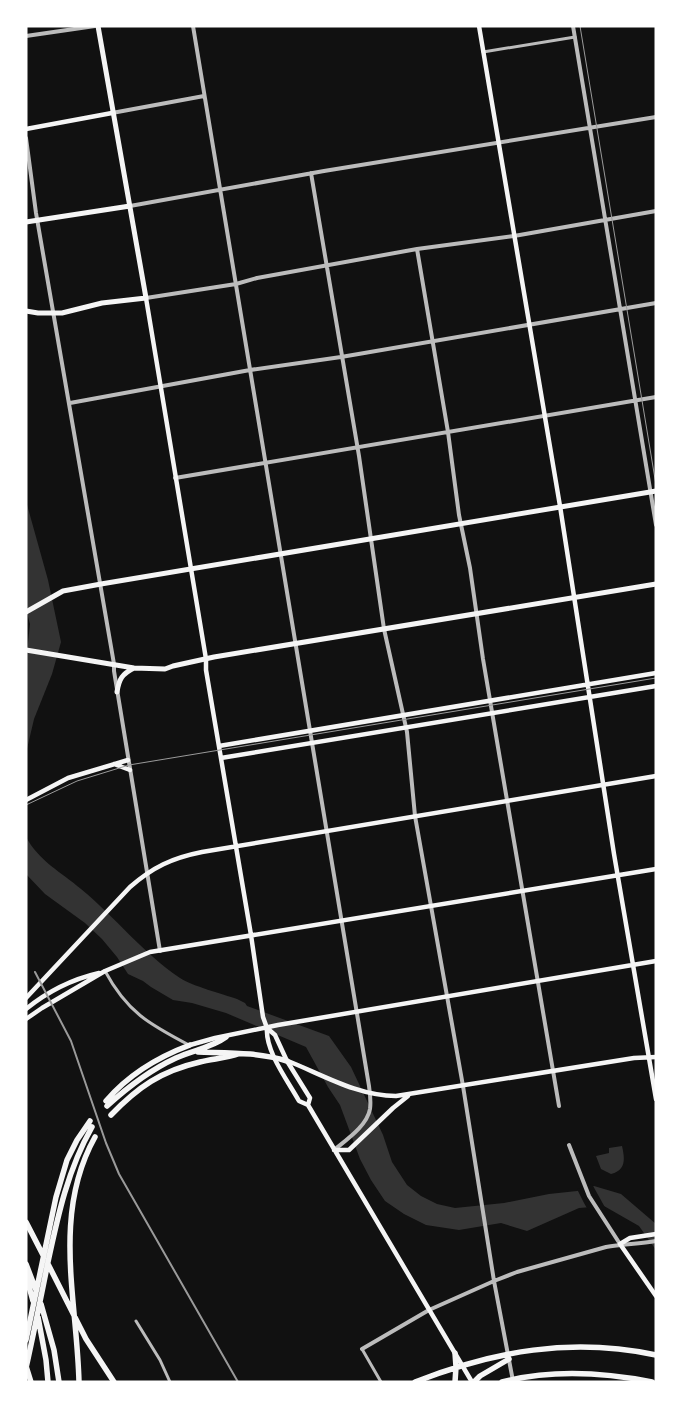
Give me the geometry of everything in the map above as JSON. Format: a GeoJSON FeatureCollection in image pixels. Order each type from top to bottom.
{"type":"FeatureCollection","features":[{"type":"Feature","properties":{"kind":"highway"},"geometry":{"type":"LineString","coordinates":[[190,1045],[135,1073],[116,1088],[107,1103],[150,1070],[179,1056],[218,1043],[226,1037]]}},
{"type":"Feature","properties":{"kind":"highway"},"geometry":{"type":"LineString","coordinates":[[193,1052],[226,1052],[236,1055]]}},
{"type":"Feature","properties":{"kind":"highway"},"geometry":{"type":"LineString","coordinates":[[111,1116],[139,1089],[166,1072],[185,1065],[236,1055],[262,1054],[287,1061]]}},
{"type":"Feature","properties":{"kind":"highway"},"geometry":{"type":"LineString","coordinates":[[26,1340],[56,1198],[68,1160],[77,1140],[91,1124],[76,1157],[56,1224],[26,1367],[31,1382]]}},
{"type":"Feature","properties":{"kind":"highway"},"geometry":{"type":"LineString","coordinates":[[79,1382],[70,1252],[70,1225],[76,1182],[82,1162],[95,1137]]}},
{"type":"Feature","properties":{"kind":"highway"},"geometry":{"type":"LineString","coordinates":[[26,1222],[90,1346],[114,1382]]}},
{"type":"Feature","properties":{"kind":"highway"},"geometry":{"type":"LineString","coordinates":[[26,1264],[47,1321],[59,1382]]}},
{"type":"Feature","properties":{"kind":"highway"},"geometry":{"type":"LineString","coordinates":[[26,1276],[43,1339],[48,1382]]}},
{"type":"Feature","properties":{"kind":"highway"},"geometry":{"type":"LineString","coordinates":[[415,1382],[475,1361],[541,1348],[601,1347],[656,1355]]}},
{"type":"Feature","properties":{"kind":"highway"},"geometry":{"type":"LineString","coordinates":[[455,1353],[455,1382]]}},
{"type":"Feature","properties":{"kind":"highway"},"geometry":{"type":"LineString","coordinates":[[473,1382],[509,1359]]}},
{"type":"Feature","properties":{"kind":"highway"},"geometry":{"type":"LineString","coordinates":[[502,1382],[544,1375],[588,1373],[606,1374],[652,1382]]}},
{"type":"Feature","properties":{"kind":"main road"},"geometry":{"type":"LineString","coordinates":[[97,26],[146,298],[263,1017],[267,1028],[266,1036],[284,1075],[299,1101],[308,1105],[428,1310],[473,1382]]}},
{"type":"Feature","properties":{"kind":"main road"},"geometry":{"type":"LineString","coordinates":[[479,26],[560,506],[587,685],[656,1099]]}},
{"type":"Feature","properties":{"kind":"main road"},"geometry":{"type":"LineString","coordinates":[[26,129],[112,113]]}},
{"type":"Feature","properties":{"kind":"main road"},"geometry":{"type":"LineString","coordinates":[[26,222],[50,220],[130,206]]}},
{"type":"Feature","properties":{"kind":"main road"},"geometry":{"type":"LineString","coordinates":[[26,310],[54,313],[102,303],[146,298]]}},
{"type":"Feature","properties":{"kind":"main road"},"geometry":{"type":"LineString","coordinates":[[26,612],[54,595],[101,584],[281,552],[371,539],[653,491]]}},
{"type":"Feature","properties":{"kind":"main road"},"geometry":{"type":"LineString","coordinates":[[26,650],[134,668],[165,669],[206,659],[656,584]]}},
{"type":"Feature","properties":{"kind":"main road"},"geometry":{"type":"LineString","coordinates":[[117,692],[120,678],[134,668]]}},
{"type":"Feature","properties":{"kind":"main road"},"geometry":{"type":"LineString","coordinates":[[219,746],[656,674]]}},
{"type":"Feature","properties":{"kind":"main road"},"geometry":{"type":"LineString","coordinates":[[221,758],[656,686]]}},
{"type":"Feature","properties":{"kind":"main road"},"geometry":{"type":"LineString","coordinates":[[26,800],[68,778],[128,760]]}},
{"type":"Feature","properties":{"kind":"main road"},"geometry":{"type":"LineString","coordinates":[[111,764],[130,770]]}},
{"type":"Feature","properties":{"kind":"main road"},"geometry":{"type":"LineString","coordinates":[[26,998],[122,895],[147,872],[184,855],[656,776]]}},
{"type":"Feature","properties":{"kind":"main road"},"geometry":{"type":"LineString","coordinates":[[26,1019],[105,971],[140,956],[160,951],[656,869]]}},
{"type":"Feature","properties":{"kind":"main road"},"geometry":{"type":"LineString","coordinates":[[190,1045],[322,1018],[656,961]]}},
{"type":"Feature","properties":{"kind":"main road"},"geometry":{"type":"LineString","coordinates":[[26,1009],[81,977],[105,971]]}},
{"type":"Feature","properties":{"kind":"main road"},"geometry":{"type":"LineString","coordinates":[[267,1028],[274,1034],[287,1061],[310,1098],[308,1105]]}},
{"type":"Feature","properties":{"kind":"main road"},"geometry":{"type":"LineString","coordinates":[[287,1061],[342,1084],[386,1096],[409,1095],[554,1071],[656,1057]]}},
{"type":"Feature","properties":{"kind":"main road"},"geometry":{"type":"LineString","coordinates":[[334,1150],[350,1149],[409,1095]]}},
{"type":"Feature","properties":{"kind":"main road"},"geometry":{"type":"LineString","coordinates":[[656,1234],[630,1238],[620,1244],[656,1296]]}},
{"type":"Feature","properties":{"kind":"street"},"geometry":{"type":"LineString","coordinates":[[26,36],[97,26]]}},
{"type":"Feature","properties":{"kind":"street"},"geometry":{"type":"LineString","coordinates":[[193,26],[370,1093],[368,1117],[334,1150]]}},
{"type":"Feature","properties":{"kind":"street"},"geometry":{"type":"LineString","coordinates":[[573,26],[635,401],[653,491],[656,525]]}},
{"type":"Feature","properties":{"kind":"street"},"geometry":{"type":"LineString","coordinates":[[483,52],[575,37]]}},
{"type":"Feature","properties":{"kind":"street"},"geometry":{"type":"LineString","coordinates":[[112,113],[204,96]]}},
{"type":"Feature","properties":{"kind":"street"},"geometry":{"type":"LineString","coordinates":[[130,206],[311,173],[656,117]]}},
{"type":"Feature","properties":{"kind":"street"},"geometry":{"type":"LineString","coordinates":[[26,138],[160,951]]}},
{"type":"Feature","properties":{"kind":"street"},"geometry":{"type":"LineString","coordinates":[[311,173],[357,446],[384,629],[406,727],[415,816],[513,1382]]}},
{"type":"Feature","properties":{"kind":"street"},"geometry":{"type":"LineString","coordinates":[[146,298],[236,284],[257,278],[417,249],[514,236],[656,211]]}},
{"type":"Feature","properties":{"kind":"street"},"geometry":{"type":"LineString","coordinates":[[417,249],[448,432],[460,524],[477,613],[559,1106]]}},
{"type":"Feature","properties":{"kind":"street"},"geometry":{"type":"LineString","coordinates":[[70,403],[250,370],[341,357],[656,304]]}},
{"type":"Feature","properties":{"kind":"street"},"geometry":{"type":"LineString","coordinates":[[175,478],[357,446],[656,398]]}},
{"type":"Feature","properties":{"kind":"street"},"geometry":{"type":"LineString","coordinates":[[105,971],[125,1002],[136,1013],[154,1026],[190,1045]]}},
{"type":"Feature","properties":{"kind":"street"},"geometry":{"type":"LineString","coordinates":[[569,1145],[593,1203],[620,1244]]}},
{"type":"Feature","properties":{"kind":"street"},"geometry":{"type":"LineString","coordinates":[[381,1382],[362,1349],[428,1310],[517,1272],[620,1244],[634,1245],[656,1241]]}},
{"type":"Feature","properties":{"kind":"street"},"geometry":{"type":"LineString","coordinates":[[136,1321],[160,1360],[170,1382]]}},
{"type":"Feature","properties":{"kind":"shaded area"},"geometry":{"type":"Polygon","coordinates":[[[26,501],[48,580],[61,642],[52,674],[34,719],[26,753],[26,662],[30,624],[26,609],[26,501]]]}},
{"type":"Feature","properties":{"kind":"shaded area"},"geometry":{"type":"Polygon","coordinates":[[[26,837],[44,860],[81,889],[141,946],[180,978],[200,987],[237,999],[247,1006],[329,1036],[351,1067],[383,1135],[392,1162],[407,1185],[421,1196],[437,1204],[455,1208],[504,1203],[549,1194],[577,1191],[594,1186],[621,1194],[656,1224],[656,1250],[639,1226],[604,1206],[579,1208],[527,1231],[501,1223],[459,1230],[426,1225],[404,1214],[385,1201],[371,1180],[360,1159],[340,1105],[306,1047],[226,1013],[192,1003],[173,1000],[128,974],[102,939],[85,923],[45,894],[26,874],[26,837]]]}},
{"type":"Feature","properties":{"kind":"shaded area"},"geometry":{"type":"Polygon","coordinates":[[[622,1146],[624,1160],[622,1167],[611,1174],[601,1169],[596,1156],[609,1153],[609,1148],[622,1146]]]}},
{"type":"Feature","properties":{"kind":"pier"},"geometry":{"type":"Polygon","coordinates":[[[592,1184],[607,1211],[603,1209],[588,1210],[584,1203],[577,1189],[592,1184]]]}},
{"type":"Feature","properties":{"kind":"tram line"},"geometry":{"type":"LineString","coordinates":[[580,26],[656,485]]}},
{"type":"Feature","properties":{"kind":"tram line"},"geometry":{"type":"LineString","coordinates":[[26,805],[77,781],[129,765],[656,678]]}},
{"type":"Feature","properties":{"kind":"railway"},"geometry":{"type":"LineString","coordinates":[[35,972],[71,1041],[106,1143],[119,1174],[238,1382]]}}]}
